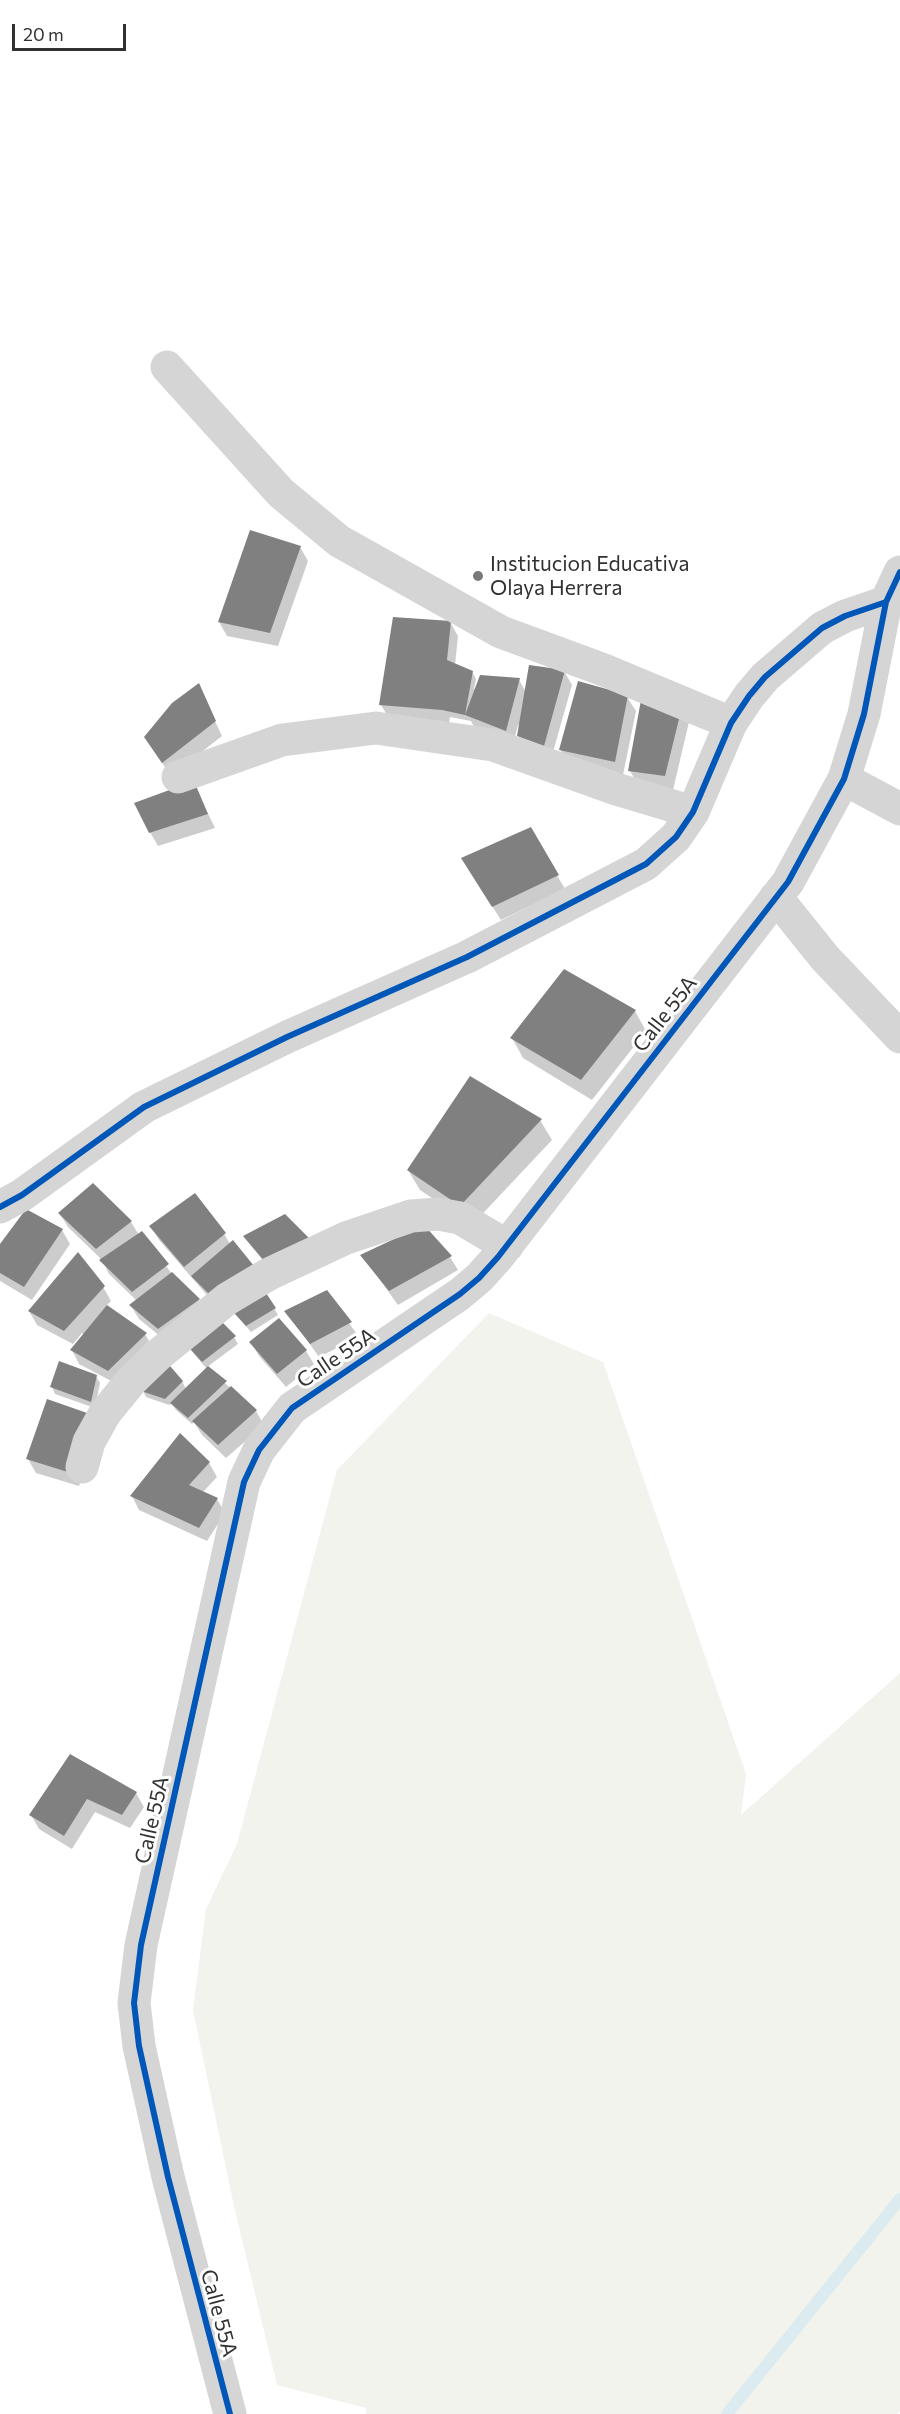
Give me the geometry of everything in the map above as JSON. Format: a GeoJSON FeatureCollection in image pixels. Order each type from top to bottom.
{"type":"FeatureCollection","features":[{"type":"Feature","properties":{"kind":"street"},"geometry":{"type":"LineString","coordinates":[[166,367],[281,494],[339,541],[501,632],[604,670],[732,723]]}},
{"type":"Feature","properties":{"kind":"street","name":"Calle 55A"},"geometry":{"type":"LineString","coordinates":[[230,2414],[168,2177],[139,2046],[134,2003],[141,1945],[244,1482],[260,1450],[292,1408],[479,1278],[507,1246],[788,882],[808,849],[844,779],[864,714],[886,602],[900,572]]}},
{"type":"Feature","properties":{"kind":"street"},"geometry":{"type":"LineString","coordinates":[[0,1207],[22,1195],[144,1107],[287,1037],[467,957],[646,864],[676,837],[693,812],[732,723],[748,696],[765,677],[822,628],[845,616],[886,602]]}},
{"type":"Feature","properties":{"kind":"street"},"geometry":{"type":"LineString","coordinates":[[178,777],[282,740],[376,728],[493,746],[616,789],[693,812]]}},
{"type":"Feature","properties":{"kind":"street"},"geometry":{"type":"LineString","coordinates":[[844,779],[900,808]]}},
{"type":"Feature","properties":{"kind":"street"},"geometry":{"type":"LineString","coordinates":[[776,897],[825,958],[900,1037]]}},
{"type":"Feature","properties":{"kind":"street"},"geometry":{"type":"LineString","coordinates":[[82,1467],[89,1442],[105,1413],[132,1380],[158,1355],[228,1299],[269,1274],[346,1238],[411,1216],[438,1214],[460,1218],[507,1246]]}},
{"type":"Feature","properties":{"kind":"shaded area"},"geometry":{"type":"Polygon","coordinates":[[[489,1313],[603,1362],[746,1774],[741,1815],[900,1673],[900,2411],[897,2414],[366,2414],[366,2408],[277,2385],[234,2206],[193,2010],[206,1909],[237,1844],[337,1470],[489,1313]]]}},
{"type":"Feature","properties":{"kind":"building"},"geometry":{"type":"Polygon","coordinates":[[[250,530],[301,546],[270,633],[218,622],[250,530]]]}},
{"type":"Feature","properties":{"kind":"building"},"geometry":{"type":"Polygon","coordinates":[[[393,617],[451,621],[447,660],[473,671],[465,715],[442,710],[379,705],[393,617]]]}},
{"type":"Feature","properties":{"kind":"building"},"geometry":{"type":"Polygon","coordinates":[[[529,665],[565,670],[544,746],[517,736],[529,665]]]}},
{"type":"Feature","properties":{"kind":"building"},"geometry":{"type":"Polygon","coordinates":[[[480,675],[520,678],[506,731],[465,715],[480,675]]]}},
{"type":"Feature","properties":{"kind":"building"},"geometry":{"type":"Polygon","coordinates":[[[578,681],[628,695],[615,762],[559,750],[578,681]]]}},
{"type":"Feature","properties":{"kind":"building"},"geometry":{"type":"Polygon","coordinates":[[[199,683],[216,721],[162,763],[144,737],[172,703],[199,683]]]}},
{"type":"Feature","properties":{"kind":"building"},"geometry":{"type":"Polygon","coordinates":[[[641,700],[682,707],[665,776],[628,771],[641,700]]]}},
{"type":"Feature","properties":{"kind":"building"},"geometry":{"type":"Polygon","coordinates":[[[194,781],[208,814],[149,833],[134,803],[194,781]]]}},
{"type":"Feature","properties":{"kind":"building"},"geometry":{"type":"Polygon","coordinates":[[[531,827],[559,875],[492,907],[461,858],[531,827]]]}},
{"type":"Feature","properties":{"kind":"building"},"geometry":{"type":"Polygon","coordinates":[[[564,969],[636,1010],[581,1080],[510,1038],[564,969]]]}},
{"type":"Feature","properties":{"kind":"building"},"geometry":{"type":"Polygon","coordinates":[[[470,1076],[542,1119],[460,1206],[407,1170],[470,1076]]]}},
{"type":"Feature","properties":{"kind":"building"},"geometry":{"type":"Polygon","coordinates":[[[93,1183],[132,1221],[96,1249],[58,1213],[93,1183]]]}},
{"type":"Feature","properties":{"kind":"building"},"geometry":{"type":"Polygon","coordinates":[[[195,1193],[226,1233],[184,1267],[149,1226],[195,1193]]]}},
{"type":"Feature","properties":{"kind":"building"},"geometry":{"type":"Polygon","coordinates":[[[26,1209],[63,1229],[24,1287],[0,1273],[0,1244],[26,1209]]]}},
{"type":"Feature","properties":{"kind":"building"},"geometry":{"type":"Polygon","coordinates":[[[285,1214],[309,1238],[264,1261],[243,1236],[285,1214]]]}},
{"type":"Feature","properties":{"kind":"building"},"geometry":{"type":"Polygon","coordinates":[[[424,1225],[452,1256],[389,1291],[360,1255],[424,1225]]]}},
{"type":"Feature","properties":{"kind":"building"},"geometry":{"type":"Polygon","coordinates":[[[142,1231],[169,1264],[132,1292],[99,1260],[142,1231]]]}},
{"type":"Feature","properties":{"kind":"building"},"geometry":{"type":"Polygon","coordinates":[[[233,1240],[254,1266],[210,1295],[191,1276],[233,1240]]]}},
{"type":"Feature","properties":{"kind":"building"},"geometry":{"type":"Polygon","coordinates":[[[78,1252],[105,1286],[64,1331],[28,1311],[78,1252]]]}},
{"type":"Feature","properties":{"kind":"building"},"geometry":{"type":"Polygon","coordinates":[[[172,1272],[200,1299],[158,1329],[129,1305],[172,1272]]]}},
{"type":"Feature","properties":{"kind":"building"},"geometry":{"type":"Polygon","coordinates":[[[260,1284],[276,1308],[246,1326],[228,1306],[260,1284]]]}},
{"type":"Feature","properties":{"kind":"building"},"geometry":{"type":"Polygon","coordinates":[[[327,1290],[352,1322],[310,1344],[284,1311],[327,1290]]]}},
{"type":"Feature","properties":{"kind":"building"},"geometry":{"type":"Polygon","coordinates":[[[107,1305],[147,1333],[108,1371],[70,1350],[107,1305]]]}},
{"type":"Feature","properties":{"kind":"building"},"geometry":{"type":"Polygon","coordinates":[[[216,1316],[236,1336],[202,1362],[184,1342],[216,1316]]]}},
{"type":"Feature","properties":{"kind":"building"},"geometry":{"type":"Polygon","coordinates":[[[279,1318],[307,1350],[277,1374],[249,1342],[279,1318]]]}},
{"type":"Feature","properties":{"kind":"building"},"geometry":{"type":"Polygon","coordinates":[[[164,1359],[183,1381],[165,1399],[141,1391],[164,1359]]]}},
{"type":"Feature","properties":{"kind":"building"},"geometry":{"type":"Polygon","coordinates":[[[59,1361],[97,1375],[91,1402],[50,1387],[59,1361]]]}},
{"type":"Feature","properties":{"kind":"building"},"geometry":{"type":"Polygon","coordinates":[[[208,1366],[227,1381],[188,1418],[170,1403],[208,1366]]]}},
{"type":"Feature","properties":{"kind":"building"},"geometry":{"type":"Polygon","coordinates":[[[231,1386],[257,1410],[218,1445],[192,1421],[231,1386]]]}},
{"type":"Feature","properties":{"kind":"building"},"geometry":{"type":"Polygon","coordinates":[[[47,1399],[90,1414],[71,1473],[26,1459],[47,1399]]]}},
{"type":"Feature","properties":{"kind":"building"},"geometry":{"type":"Polygon","coordinates":[[[180,1433],[210,1462],[189,1485],[218,1498],[199,1528],[130,1496],[180,1433]]]}},
{"type":"Feature","properties":{"kind":"building"},"geometry":{"type":"Polygon","coordinates":[[[70,1754],[137,1792],[122,1815],[87,1799],[64,1836],[29,1815],[70,1754]]]}},
{"type":"Feature","properties":{"kind":"waterway"},"geometry":{"type":"LineString","coordinates":[[727,2414],[900,2199]]}},
{"type":"Feature","properties":{"kind":"cycle path"},"geometry":{"type":"LineString","coordinates":[[230,2414],[168,2177],[139,2046],[134,2003],[141,1945],[244,1482],[259,1450],[292,1408],[460,1294],[479,1278],[498,1257],[788,882],[844,779],[864,714],[886,602],[900,572]]}},
{"type":"Feature","properties":{"kind":"cycle path"},"geometry":{"type":"LineString","coordinates":[[0,1207],[22,1195],[144,1107],[287,1037],[467,957],[646,864],[676,837],[693,812],[731,723],[765,677],[822,628],[845,616],[886,602]]}},
{"type":"Feature","properties":{"kind":"place","name":"Institucion Educativa Olaya Herrera"},"geometry":{"type":"Point","coordinates":[478,576]}}]}
